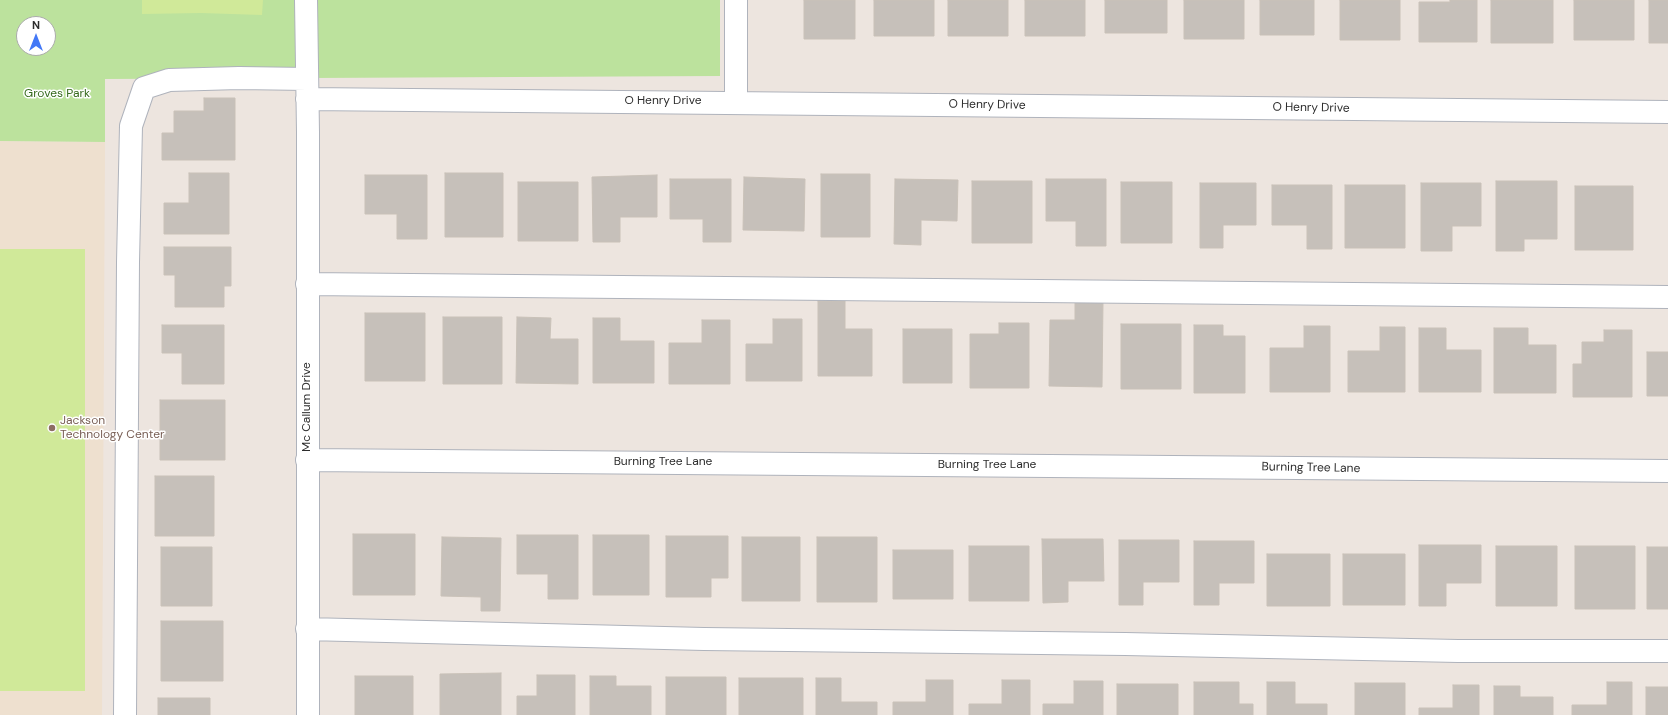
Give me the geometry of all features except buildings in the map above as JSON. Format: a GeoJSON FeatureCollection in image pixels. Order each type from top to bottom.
{"type":"FeatureCollection","features":[{"type":"Feature","properties":{"kind":"street","name":"Mc Callum Drive"},"geometry":{"type":"LineString","coordinates":[[306,0],[308,284],[308,715]]}},
{"type":"Feature","properties":{"kind":"street"},"geometry":{"type":"LineString","coordinates":[[736,0],[736,102]]}},
{"type":"Feature","properties":{"kind":"street","name":"O Henry Drive"},"geometry":{"type":"LineString","coordinates":[[125,715],[128,262],[131,126],[144,88],[169,80],[239,78],[307,89],[736,102],[1668,112]]}},
{"type":"Feature","properties":{"kind":"street"},"geometry":{"type":"LineString","coordinates":[[308,284],[1668,297]]}},
{"type":"Feature","properties":{"kind":"street","name":"Burning Tree Lane"},"geometry":{"type":"LineString","coordinates":[[307,460],[1668,471]]}},
{"type":"Feature","properties":{"kind":"street"},"geometry":{"type":"LineString","coordinates":[[308,629],[704,639],[1125,644],[1458,651],[1668,651]]}},
{"type":"Feature","properties":{"kind":"shaded area","name":"Jackson Technology Center"},"geometry":{"type":"Polygon","coordinates":[[[0,141],[105,142],[102,715],[0,715],[0,141]]]}},
{"type":"Feature","properties":{"kind":"green space","name":"Groves Park"},"geometry":{"type":"Polygon","coordinates":[[[0,0],[720,0],[720,76],[105,79],[105,142],[0,141],[0,0]]]}},
{"type":"Feature","properties":{"kind":"green space"},"geometry":{"type":"Polygon","coordinates":[[[142,0],[263,0],[262,15],[201,13],[142,14],[142,0]]]}},
{"type":"Feature","properties":{"kind":"green space","name":"Jackson Technology Center"},"geometry":{"type":"Polygon","coordinates":[[[0,249],[85,249],[85,691],[0,691],[0,249]]]}},
{"type":"Feature","properties":{"kind":"place","name":"Jackson Technology Center"},"geometry":{"type":"Point","coordinates":[52,428]}}]}
